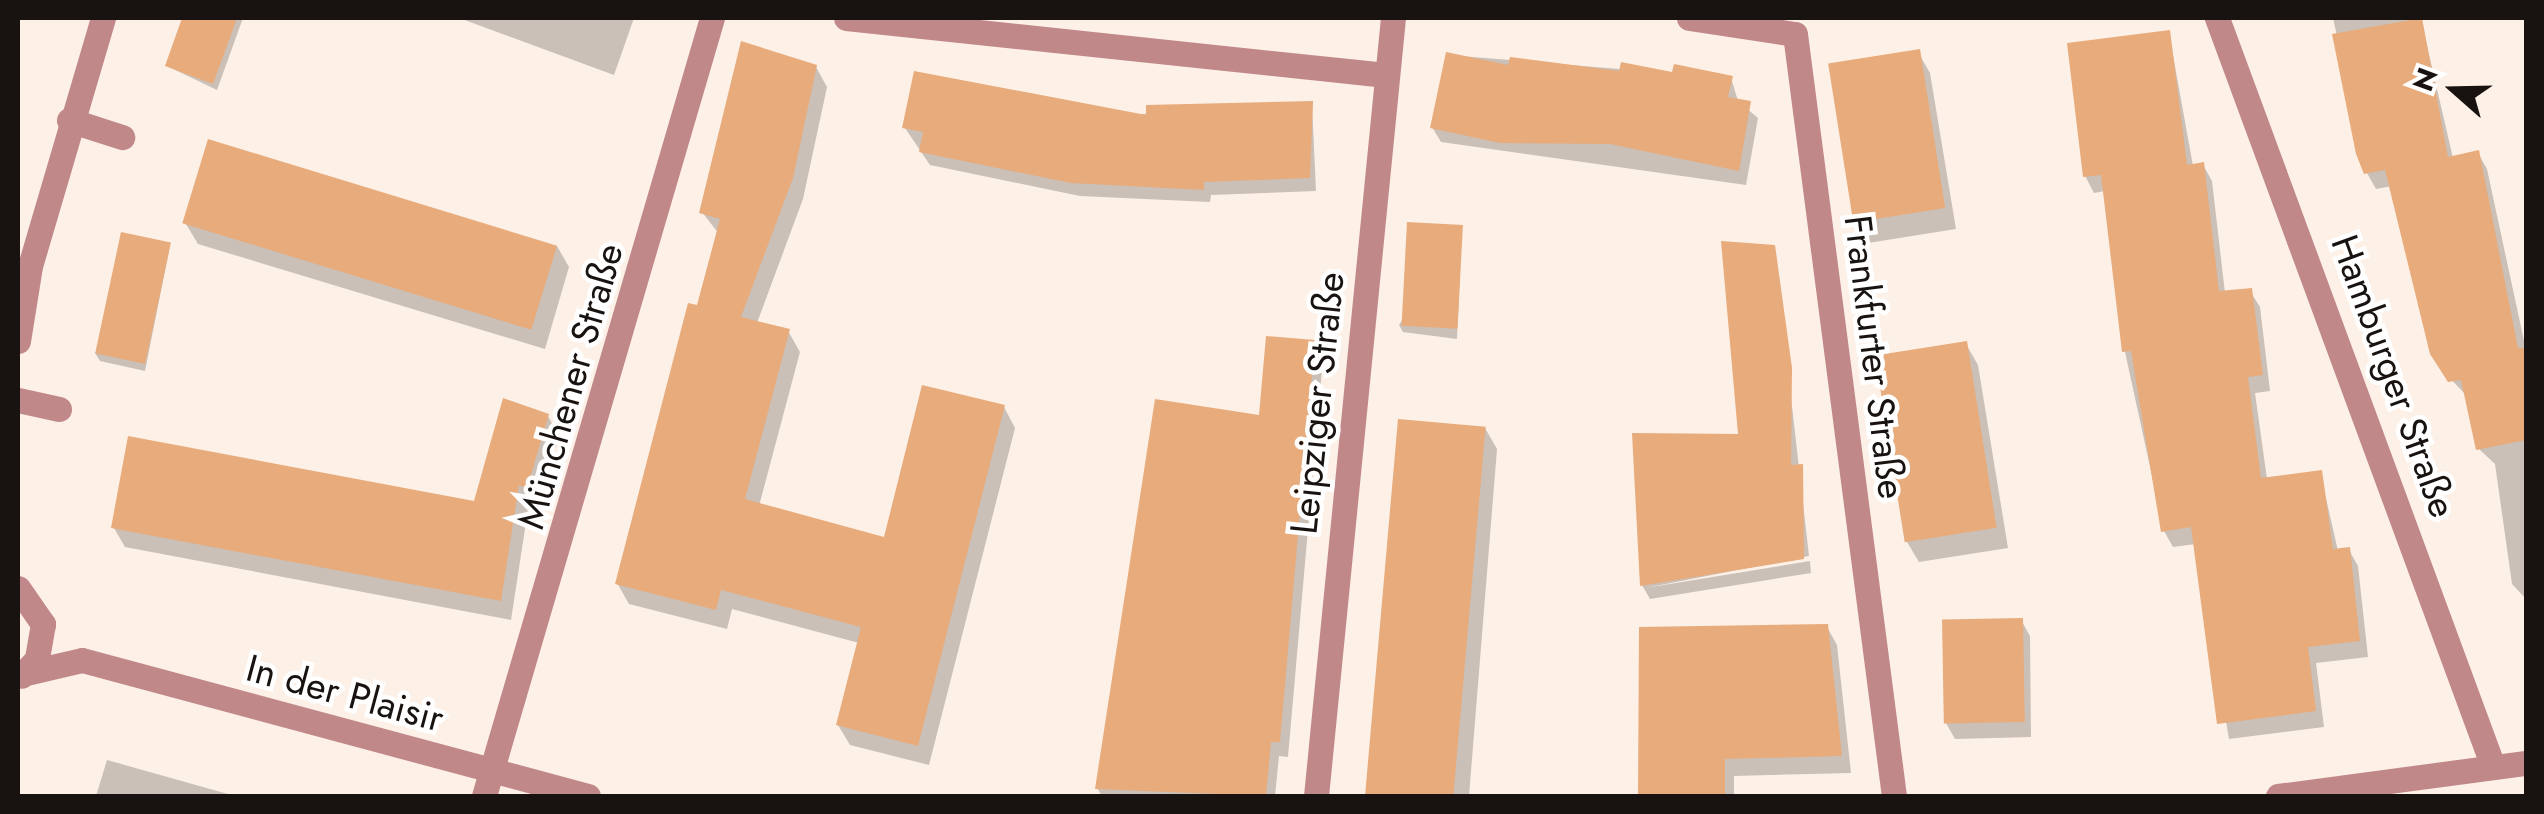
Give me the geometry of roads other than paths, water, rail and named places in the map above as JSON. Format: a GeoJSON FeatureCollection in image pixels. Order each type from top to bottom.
{"type":"FeatureCollection","features":[{"type":"Feature","properties":{"kind":"street"},"geometry":{"type":"LineString","coordinates":[[18,341],[69,120],[103,18]]}},
{"type":"Feature","properties":{"kind":"street","name":"Münchener Straße"},"geometry":{"type":"LineString","coordinates":[[490,784],[712,18]]}},
{"type":"Feature","properties":{"kind":"street"},"geometry":{"type":"LineString","coordinates":[[846,18],[1386,75]]}},
{"type":"Feature","properties":{"kind":"street","name":"Leipziger Straße"},"geometry":{"type":"LineString","coordinates":[[1316,796],[1393,18]]}},
{"type":"Feature","properties":{"kind":"street","name":"Frankfurter Straße"},"geometry":{"type":"LineString","coordinates":[[1689,18],[1796,34],[1894,796]]}},
{"type":"Feature","properties":{"kind":"street","name":"Hamburger Straße"},"geometry":{"type":"LineString","coordinates":[[2217,18],[2492,764]]}},
{"type":"Feature","properties":{"kind":"street"},"geometry":{"type":"LineString","coordinates":[[69,120],[122,137]]}},
{"type":"Feature","properties":{"kind":"street"},"geometry":{"type":"LineString","coordinates":[[18,400],[60,409]]}},
{"type":"Feature","properties":{"kind":"street","name":"In der Plaisir"},"geometry":{"type":"LineString","coordinates":[[18,588],[43,624],[82,660],[490,784],[588,796]]}},
{"type":"Feature","properties":{"kind":"street"},"geometry":{"type":"LineString","coordinates":[[22,676],[43,624]]}},
{"type":"Feature","properties":{"kind":"street","name":"In der Plaisir"},"geometry":{"type":"LineString","coordinates":[[22,676],[82,660]]}},
{"type":"Feature","properties":{"kind":"street"},"geometry":{"type":"LineString","coordinates":[[2278,796],[2492,764],[2526,763]]}}]}
